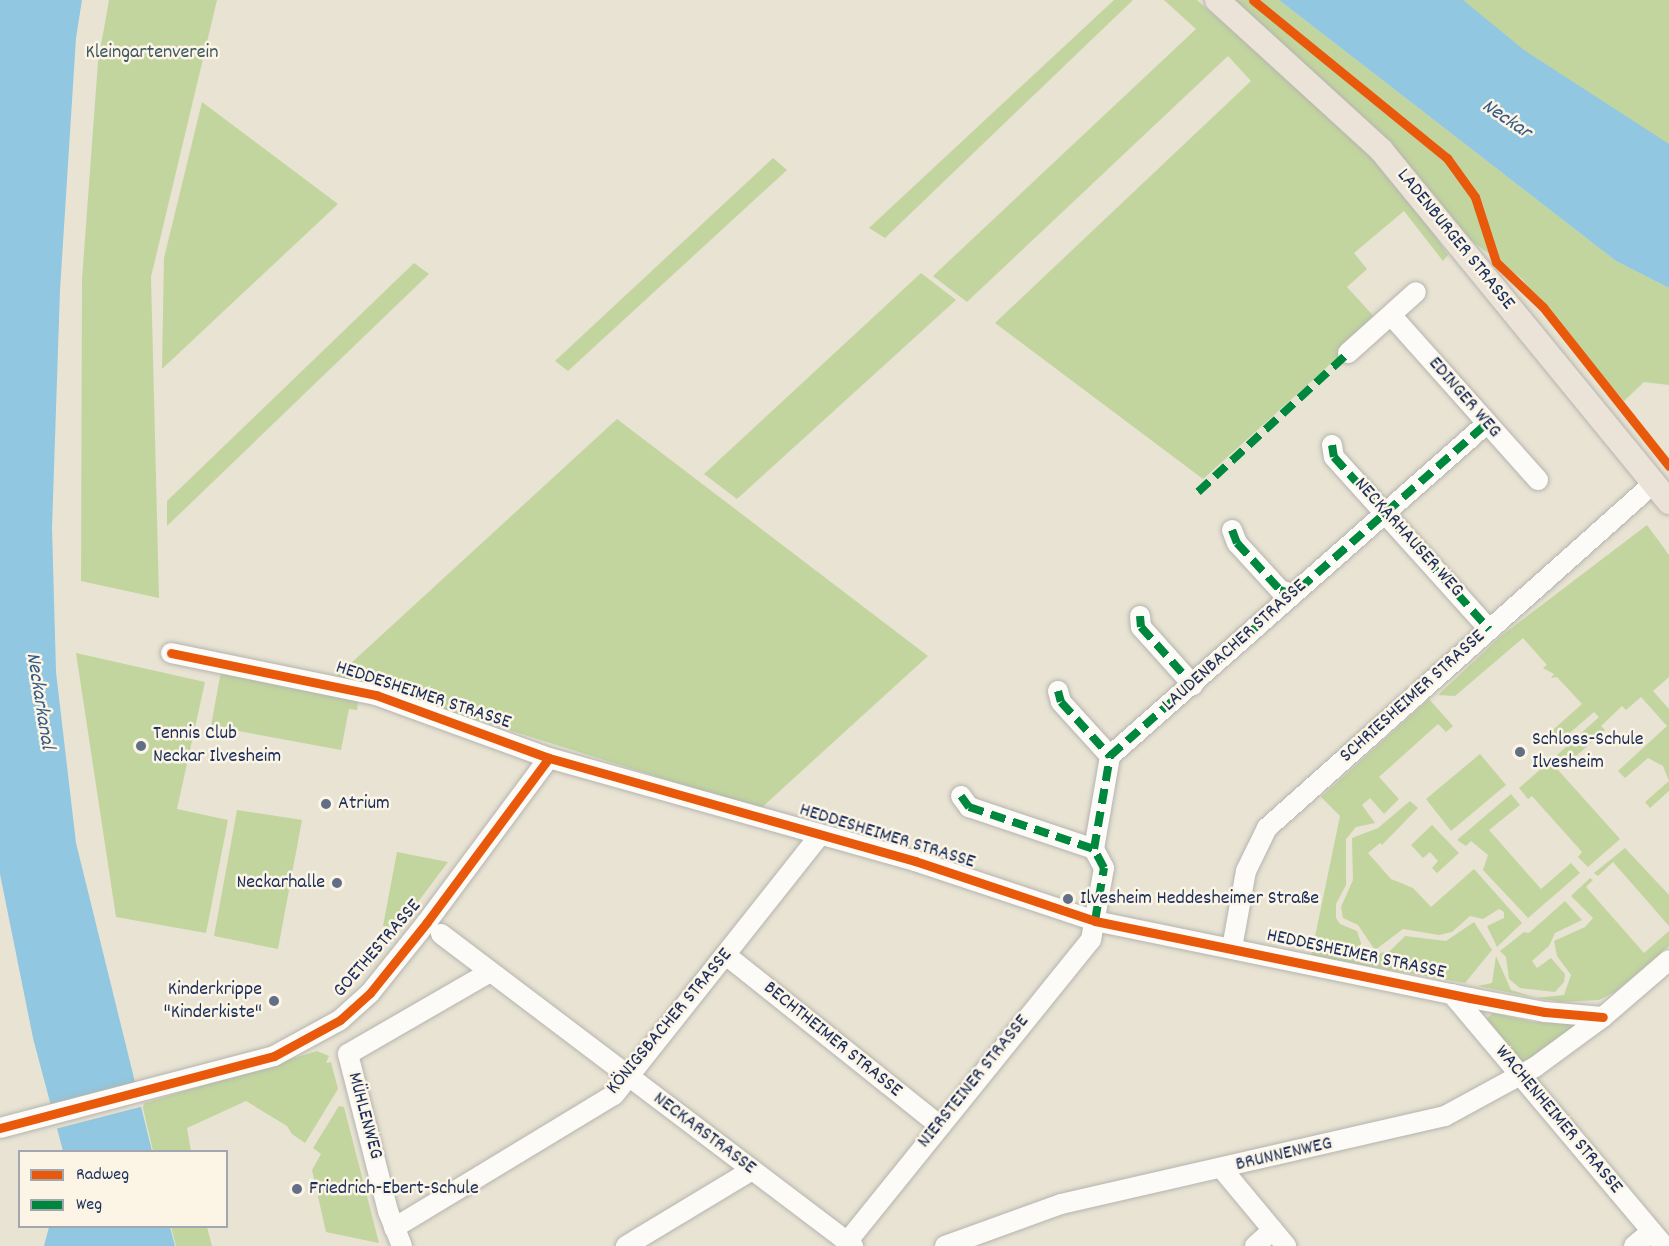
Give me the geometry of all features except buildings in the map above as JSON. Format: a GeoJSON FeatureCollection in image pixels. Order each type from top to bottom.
{"type":"FeatureCollection","features":[{"type":"Feature","properties":{"kind":"main road","name":"LADENBURGER STRASSE"},"geometry":{"type":"LineString","coordinates":[[1217,0],[1381,150],[1669,502]]}},
{"type":"Feature","properties":{"kind":"street"},"geometry":{"type":"LineString","coordinates":[[1348,353],[1416,292]]}},
{"type":"Feature","properties":{"kind":"street","name":"EDINGER WEG"},"geometry":{"type":"LineString","coordinates":[[1391,315],[1538,480]]}},
{"type":"Feature","properties":{"kind":"street","name":"LAUDENBACHER STRASSE"},"geometry":{"type":"LineString","coordinates":[[1110,756],[1486,424]]}},
{"type":"Feature","properties":{"kind":"street","name":"NECKARHAUSER WEG"},"geometry":{"type":"LineString","coordinates":[[1332,445],[1334,457],[1489,629]]}},
{"type":"Feature","properties":{"kind":"street","name":"SCHRIESHEIMER STRASSE"},"geometry":{"type":"LineString","coordinates":[[1232,948],[1246,871],[1267,828],[1654,483]]}},
{"type":"Feature","properties":{"kind":"street"},"geometry":{"type":"LineString","coordinates":[[1232,530],[1237,543],[1280,590],[1292,594]]}},
{"type":"Feature","properties":{"kind":"street"},"geometry":{"type":"LineString","coordinates":[[1140,616],[1141,627],[1193,685]]}},
{"type":"Feature","properties":{"kind":"street","name":"HEDDESHEIMER STRASSE"},"geometry":{"type":"LineString","coordinates":[[171,653],[376,694],[549,758],[915,861],[1095,921],[1545,1012],[1603,1017]]}},
{"type":"Feature","properties":{"kind":"street"},"geometry":{"type":"LineString","coordinates":[[1058,691],[1061,702],[1110,756],[1094,849],[1104,868],[1095,921]]}},
{"type":"Feature","properties":{"kind":"street","name":"GOETHESTRASSE"},"geometry":{"type":"LineString","coordinates":[[0,1128],[146,1092],[274,1056],[340,1020],[370,993],[427,922],[549,758]]}},
{"type":"Feature","properties":{"kind":"street"},"geometry":{"type":"LineString","coordinates":[[961,795],[969,807],[1094,849]]}},
{"type":"Feature","properties":{"kind":"street","name":"KÖNIGSBACHER STRASSE"},"geometry":{"type":"LineString","coordinates":[[394,1228],[614,1095],[820,835]]}},
{"type":"Feature","properties":{"kind":"street","name":"NIERSTEINER STRASSE"},"geometry":{"type":"LineString","coordinates":[[850,1244],[938,1124],[1091,940],[1095,921]]}},
{"type":"Feature","properties":{"kind":"street","name":"NECKARSTRASSE"},"geometry":{"type":"LineString","coordinates":[[441,934],[850,1244]]}},
{"type":"Feature","properties":{"kind":"street","name":"BECHTHEIMER STRASSE"},"geometry":{"type":"LineString","coordinates":[[726,955],[938,1124]]}},
{"type":"Feature","properties":{"kind":"street"},"geometry":{"type":"LineString","coordinates":[[1603,1017],[1669,960]]}},
{"type":"Feature","properties":{"kind":"street","name":"MÜHLENWEG"},"geometry":{"type":"LineString","coordinates":[[402,1246],[394,1228],[348,1054],[490,972]]}},
{"type":"Feature","properties":{"kind":"street","name":"WACHENHEIMER STRASSE"},"geometry":{"type":"LineString","coordinates":[[1452,994],[1658,1239]]}},
{"type":"Feature","properties":{"kind":"street","name":"BRUNNENWEG"},"geometry":{"type":"LineString","coordinates":[[945,1246],[1061,1204],[1223,1170],[1445,1116],[1521,1076],[1603,1017]]}},
{"type":"Feature","properties":{"kind":"street"},"geometry":{"type":"LineString","coordinates":[[626,1246],[752,1170]]}},
{"type":"Feature","properties":{"kind":"street"},"geometry":{"type":"LineString","coordinates":[[1223,1170],[1286,1246]]}},
{"type":"Feature","properties":{"kind":"street"},"geometry":{"type":"LineString","coordinates":[[1255,1246],[1273,1230]]}},
{"type":"Feature","properties":{"kind":"street"},"geometry":{"type":"LineString","coordinates":[[1634,1246],[1658,1239]]}},
{"type":"Feature","properties":{"kind":"green space","name":"Kleingartenverein"},"geometry":{"type":"Polygon","coordinates":[[[109,0],[217,0],[151,277],[159,598],[81,581],[82,279],[98,62],[109,0]]]}},
{"type":"Feature","properties":{"kind":"green space"},"geometry":{"type":"Polygon","coordinates":[[[1114,0],[1133,0],[885,238],[869,228],[1114,0]]]}},
{"type":"Feature","properties":{"kind":"green space"},"geometry":{"type":"Polygon","coordinates":[[[1164,0],[1197,0],[1285,77],[1376,160],[1407,195],[1448,255],[1443,261],[1404,211],[1354,253],[1367,269],[1347,287],[1378,321],[1203,479],[995,323],[1251,81],[1228,56],[967,302],[933,276],[1196,29],[1164,0]]]}},
{"type":"Feature","properties":{"kind":"green space"},"geometry":{"type":"Polygon","coordinates":[[[1228,0],[1279,0],[1616,261],[1669,288],[1669,385],[1644,382],[1624,401],[1522,279],[1467,237],[1228,0]]]}},
{"type":"Feature","properties":{"kind":"green space"},"geometry":{"type":"Polygon","coordinates":[[[1394,0],[1669,0],[1669,205],[1394,0]]]}},
{"type":"Feature","properties":{"kind":"green space"},"geometry":{"type":"Polygon","coordinates":[[[202,102],[338,204],[162,369],[164,258],[202,102]]]}},
{"type":"Feature","properties":{"kind":"green space"},"geometry":{"type":"Polygon","coordinates":[[[773,158],[787,170],[568,371],[555,361],[773,158]]]}},
{"type":"Feature","properties":{"kind":"green space"},"geometry":{"type":"Polygon","coordinates":[[[414,263],[429,274],[167,526],[167,501],[414,263]]]}},
{"type":"Feature","properties":{"kind":"green space"},"geometry":{"type":"Polygon","coordinates":[[[921,273],[956,300],[737,499],[704,474],[921,273]]]}},
{"type":"Feature","properties":{"kind":"green space"},"geometry":{"type":"Polygon","coordinates":[[[617,419],[928,656],[760,809],[337,676],[617,419]]]}},
{"type":"Feature","properties":{"kind":"green space"},"geometry":{"type":"Polygon","coordinates":[[[1647,525],[1669,555],[1669,677],[1653,691],[1669,709],[1669,781],[1663,766],[1648,758],[1625,778],[1618,771],[1667,726],[1641,697],[1626,710],[1622,706],[1601,726],[1605,730],[1575,757],[1577,760],[1570,768],[1557,755],[1599,717],[1594,712],[1557,744],[1550,739],[1554,729],[1582,704],[1557,677],[1551,678],[1554,674],[1543,668],[1547,665],[1523,638],[1455,696],[1438,695],[1501,636],[1647,525]]]}},
{"type":"Feature","properties":{"kind":"green space","name":"Tennis Club Neckar Ilvesheim"},"geometry":{"type":"Polygon","coordinates":[[[76,653],[205,682],[177,809],[228,820],[206,933],[116,917],[76,653]]]}},
{"type":"Feature","properties":{"kind":"green space"},"geometry":{"type":"Polygon","coordinates":[[[221,671],[359,696],[357,710],[349,709],[341,750],[211,726],[221,671]]]}},
{"type":"Feature","properties":{"kind":"green space"},"geometry":{"type":"Polygon","coordinates":[[[1429,699],[1453,726],[1446,732],[1438,724],[1379,777],[1399,799],[1384,814],[1370,798],[1362,805],[1375,823],[1356,827],[1346,839],[1346,885],[1336,904],[1336,918],[1340,924],[1357,931],[1363,949],[1371,955],[1390,951],[1405,936],[1446,941],[1474,922],[1492,950],[1465,983],[1311,956],[1340,816],[1321,797],[1429,699]]]}},
{"type":"Feature","properties":{"kind":"green space"},"geometry":{"type":"Polygon","coordinates":[[[1480,754],[1506,785],[1451,831],[1426,799],[1480,754]]]}},
{"type":"Feature","properties":{"kind":"green space"},"geometry":{"type":"Polygon","coordinates":[[[1550,761],[1620,839],[1588,867],[1578,857],[1582,852],[1532,796],[1528,799],[1519,788],[1550,761]]]}},
{"type":"Feature","properties":{"kind":"green space"},"geometry":{"type":"Polygon","coordinates":[[[1669,781],[1669,791],[1650,808],[1645,802],[1669,781]]]}},
{"type":"Feature","properties":{"kind":"green space"},"geometry":{"type":"Polygon","coordinates":[[[1511,794],[1520,805],[1489,830],[1541,889],[1571,863],[1580,873],[1528,918],[1483,870],[1488,855],[1471,841],[1466,846],[1457,840],[1511,794]]]}},
{"type":"Feature","properties":{"kind":"green space"},"geometry":{"type":"Polygon","coordinates":[[[1410,801],[1418,808],[1382,845],[1380,843],[1368,853],[1391,879],[1413,888],[1431,907],[1474,869],[1522,923],[1497,947],[1487,926],[1504,918],[1504,912],[1499,909],[1483,919],[1470,916],[1452,932],[1439,935],[1403,929],[1375,950],[1358,925],[1343,918],[1341,907],[1353,880],[1352,838],[1378,828],[1410,801]]]}},
{"type":"Feature","properties":{"kind":"green space"},"geometry":{"type":"Polygon","coordinates":[[[237,810],[302,820],[278,949],[214,936],[237,810]]]}},
{"type":"Feature","properties":{"kind":"green space"},"geometry":{"type":"Polygon","coordinates":[[[1432,825],[1459,853],[1437,873],[1432,868],[1438,861],[1430,852],[1423,858],[1411,845],[1432,825]]]}},
{"type":"Feature","properties":{"kind":"green space"},"geometry":{"type":"Polygon","coordinates":[[[1625,848],[1669,895],[1669,926],[1613,862],[1598,876],[1594,873],[1625,848]]]}},
{"type":"Feature","properties":{"kind":"green space"},"geometry":{"type":"Polygon","coordinates":[[[397,852],[448,862],[397,930],[383,926],[397,852]]]}},
{"type":"Feature","properties":{"kind":"green space"},"geometry":{"type":"Polygon","coordinates":[[[1590,878],[1593,880],[1586,887],[1644,953],[1669,931],[1669,946],[1615,992],[1599,1000],[1562,1002],[1536,998],[1564,995],[1571,975],[1557,956],[1554,941],[1585,927],[1593,918],[1571,896],[1590,878]]]}},
{"type":"Feature","properties":{"kind":"green space"},"geometry":{"type":"Polygon","coordinates":[[[1565,901],[1582,920],[1555,933],[1549,946],[1532,961],[1537,968],[1551,958],[1565,974],[1564,982],[1555,992],[1520,988],[1509,979],[1506,957],[1500,951],[1524,932],[1529,933],[1565,901]]]}},
{"type":"Feature","properties":{"kind":"green space"},"geometry":{"type":"Polygon","coordinates":[[[1496,956],[1511,990],[1536,998],[1478,986],[1492,983],[1496,956]]]}},
{"type":"Feature","properties":{"kind":"green space"},"geometry":{"type":"Polygon","coordinates":[[[1493,1013],[1533,1022],[1574,1023],[1578,1028],[1523,1064],[1484,1021],[1493,1013]]]}},
{"type":"Feature","properties":{"kind":"green space"},"geometry":{"type":"Polygon","coordinates":[[[317,1051],[329,1056],[326,1063],[331,1062],[338,1089],[305,1143],[292,1134],[287,1126],[246,1101],[187,1128],[191,1150],[153,1150],[142,1104],[317,1051]]]}},
{"type":"Feature","properties":{"kind":"green space"},"geometry":{"type":"Polygon","coordinates":[[[339,1106],[344,1107],[379,1243],[326,1232],[312,1170],[321,1154],[313,1148],[339,1106]]]}},
{"type":"Feature","properties":{"kind":"green space"},"geometry":{"type":"Polygon","coordinates":[[[171,1228],[207,1228],[212,1246],[176,1246],[171,1228]]]}},
{"type":"Feature","properties":{"kind":"water","name":"Neckarkanal"},"geometry":{"type":"Polygon","coordinates":[[[0,0],[82,0],[76,38],[60,290],[52,528],[56,672],[76,843],[152,1150],[63,1150],[33,1038],[0,874],[0,0]]]}},
{"type":"Feature","properties":{"kind":"water","name":"Neckar"},"geometry":{"type":"Polygon","coordinates":[[[1279,0],[1463,0],[1524,50],[1669,144],[1669,288],[1616,261],[1279,0]]]}},
{"type":"Feature","properties":{"kind":"water"},"geometry":{"type":"Polygon","coordinates":[[[49,1228],[170,1228],[175,1246],[44,1246],[49,1228]]]}},
{"type":"Feature","properties":{"kind":"pier"},"geometry":{"type":"Polygon","coordinates":[[[138,1085],[144,1106],[55,1129],[54,1122],[138,1085]]]}},
{"type":"Feature","properties":{"kind":"marked path"},"geometry":{"type":"LineString","coordinates":[[1198,492],[1348,353]]}},
{"type":"Feature","properties":{"kind":"marked path"},"geometry":{"type":"LineString","coordinates":[[1095,921],[1104,868],[1094,849],[1110,756],[1486,424]]}},
{"type":"Feature","properties":{"kind":"marked path"},"geometry":{"type":"LineString","coordinates":[[1332,445],[1334,457],[1489,629]]}},
{"type":"Feature","properties":{"kind":"marked path"},"geometry":{"type":"LineString","coordinates":[[1232,530],[1237,543],[1280,590],[1292,594]]}},
{"type":"Feature","properties":{"kind":"marked path"},"geometry":{"type":"LineString","coordinates":[[1140,616],[1141,627],[1193,685]]}},
{"type":"Feature","properties":{"kind":"marked path"},"geometry":{"type":"LineString","coordinates":[[1058,691],[1061,702],[1110,756]]}},
{"type":"Feature","properties":{"kind":"marked path"},"geometry":{"type":"LineString","coordinates":[[961,796],[969,807],[1094,849]]}},
{"type":"Feature","properties":{"kind":"cycle path"},"geometry":{"type":"LineString","coordinates":[[1253,0],[1447,158],[1475,197],[1496,262],[1543,307],[1669,466]]}},
{"type":"Feature","properties":{"kind":"cycle path"},"geometry":{"type":"LineString","coordinates":[[171,653],[376,695],[549,758],[915,861],[1095,921],[1470,998],[1545,1012],[1603,1017]]}},
{"type":"Feature","properties":{"kind":"cycle path"},"geometry":{"type":"LineString","coordinates":[[0,1128],[274,1056],[340,1020],[370,993],[427,922],[549,758]]}},
{"type":"Feature","properties":{"kind":"place","name":"Tennis Club Neckar Ilvesheim"},"geometry":{"type":"Point","coordinates":[141,746]}},
{"type":"Feature","properties":{"kind":"place","name":"Schloss-Schule Ilvesheim"},"geometry":{"type":"Point","coordinates":[1520,752]}},
{"type":"Feature","properties":{"kind":"place","name":"Atrium"},"geometry":{"type":"Point","coordinates":[326,804]}},
{"type":"Feature","properties":{"kind":"place","name":"Neckarhalle"},"geometry":{"type":"Point","coordinates":[337,883]}},
{"type":"Feature","properties":{"kind":"place","name":"Ilvesheim Heddesheimer Straße"},"geometry":{"type":"Point","coordinates":[1068,899]}},
{"type":"Feature","properties":{"kind":"place","name":"Kinderkrippe \"Kinderkiste\""},"geometry":{"type":"Point","coordinates":[274,1001]}},
{"type":"Feature","properties":{"kind":"place","name":"Friedrich-Ebert-Schule"},"geometry":{"type":"Point","coordinates":[297,1189]}}]}
